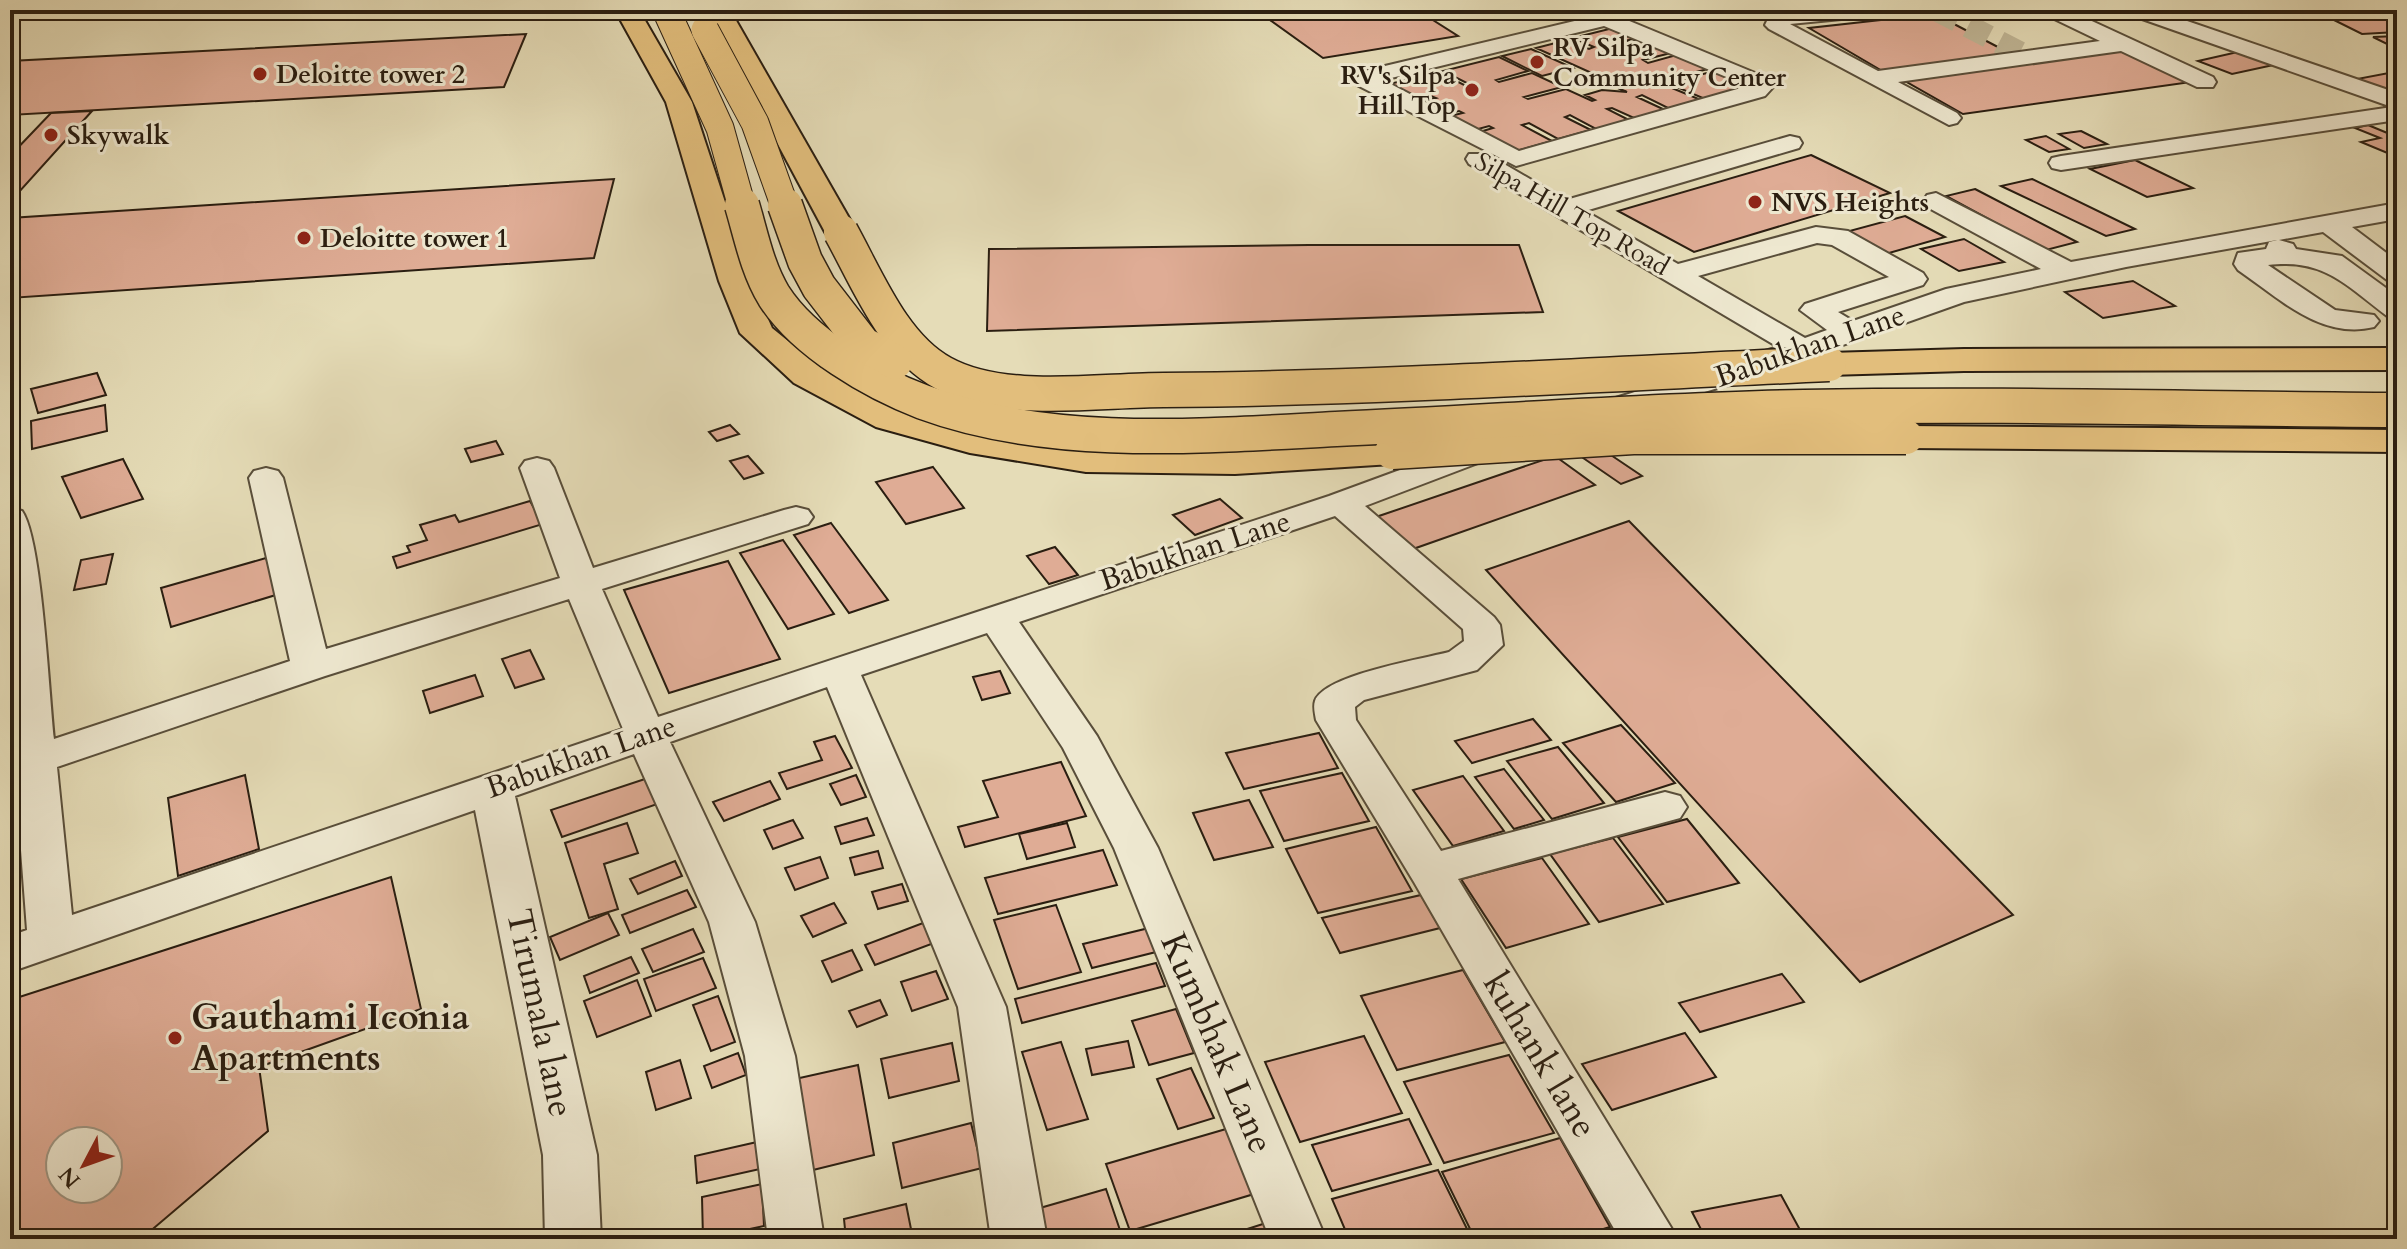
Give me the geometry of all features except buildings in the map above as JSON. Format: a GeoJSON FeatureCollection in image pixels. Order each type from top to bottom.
{"type":"FeatureCollection","features":[{"type":"Feature","properties":{"kind":"main road"},"geometry":{"type":"LineString","coordinates":[[627,10],[686,122],[735,281],[757,333],[807,375],[889,419],[970,442],[1086,460],[1235,462],[1633,437],[2397,441]]}},
{"type":"Feature","properties":{"kind":"main road"},"geometry":{"type":"LineString","coordinates":[[666,10],[720,128],[760,268],[775,297],[798,326],[876,382],[926,403],[982,419],[1094,435],[1280,432],[1804,407],[2397,410]]}},
{"type":"Feature","properties":{"kind":"main road"},"geometry":{"type":"LineString","coordinates":[[695,10],[755,123],[805,261],[819,287],[863,344],[925,380],[953,390],[1104,410],[1919,384],[2397,386]]}},
{"type":"Feature","properties":{"kind":"main road"},"geometry":{"type":"LineString","coordinates":[[718,10],[841,232],[913,348],[940,371],[975,386],[1023,390],[1206,390],[1810,344],[1964,360],[2397,359]]}},
{"type":"Feature","properties":{"kind":"main road"},"geometry":{"type":"LineString","coordinates":[[655,59],[745,60]]}},
{"type":"Feature","properties":{"kind":"main road"},"geometry":{"type":"LineString","coordinates":[[668,83],[745,60]]}},
{"type":"Feature","properties":{"kind":"street"},"geometry":{"type":"LineString","coordinates":[[1872,10],[1786,18],[1776,21],[1776,25],[1949,118]]}},
{"type":"Feature","properties":{"kind":"street"},"geometry":{"type":"LineString","coordinates":[[2051,10],[2205,82]]}},
{"type":"Feature","properties":{"kind":"street"},"geometry":{"type":"LineString","coordinates":[[2135,10],[2397,101]]}},
{"type":"Feature","properties":{"kind":"street"},"geometry":{"type":"LineString","coordinates":[[1451,134],[1365,80],[1495,44],[1604,20],[1633,29],[1764,85],[1757,91],[1520,159],[1491,156]]}},
{"type":"Feature","properties":{"kind":"street"},"geometry":{"type":"LineString","coordinates":[[1875,78],[2123,44]]}},
{"type":"Feature","properties":{"kind":"street","name":"Silpa Hill Top Road"},"geometry":{"type":"LineString","coordinates":[[1337,85],[1451,134],[1491,156],[1522,184],[1674,274],[1810,344]]}},
{"type":"Feature","properties":{"kind":"street"},"geometry":{"type":"LineString","coordinates":[[1661,145],[1659,139],[1664,137],[1786,99]]}},
{"type":"Feature","properties":{"kind":"street"},"geometry":{"type":"LineString","coordinates":[[2061,163],[2397,113]]}},
{"type":"Feature","properties":{"kind":"street"},"geometry":{"type":"LineString","coordinates":[[1563,209],[1790,143]]}},
{"type":"Feature","properties":{"kind":"street"},"geometry":{"type":"LineString","coordinates":[[1522,184],[1547,177]]}},
{"type":"Feature","properties":{"kind":"street"},"geometry":{"type":"LineString","coordinates":[[1936,201],[2066,271]]}},
{"type":"Feature","properties":{"kind":"street","name":"Babukhan Lane"},"geometry":{"type":"LineString","coordinates":[[10,954],[839,669],[1341,503],[1538,429],[1662,395],[1956,295],[2066,271],[2271,245],[2328,224],[2397,211]]}},
{"type":"Feature","properties":{"kind":"street"},"geometry":{"type":"LineString","coordinates":[[2328,224],[2363,246],[2397,274]]}},
{"type":"Feature","properties":{"kind":"street"},"geometry":{"type":"LineString","coordinates":[[1674,274],[1827,234],[1838,237],[1912,277],[1908,283],[1815,310],[1850,332]]}},
{"type":"Feature","properties":{"kind":"street"},"geometry":{"type":"LineString","coordinates":[[2363,246],[2397,244]]}},
{"type":"Feature","properties":{"kind":"street"},"geometry":{"type":"LineString","coordinates":[[2364,321],[2328,318],[2248,264],[2248,259],[2271,245],[2332,262],[2397,310]]}},
{"type":"Feature","properties":{"kind":"street"},"geometry":{"type":"LineString","coordinates":[[1709,264],[1810,344]]}},
{"type":"Feature","properties":{"kind":"street"},"geometry":{"type":"LineString","coordinates":[[537,468],[581,584],[732,922],[770,1056],[796,1239]]}},
{"type":"Feature","properties":{"kind":"street"},"geometry":{"type":"LineString","coordinates":[[266,478],[311,667]]}},
{"type":"Feature","properties":{"kind":"street","name":"kuhank lane"},"geometry":{"type":"LineString","coordinates":[[1341,503],[1481,625],[1484,645],[1463,661],[1350,691],[1334,703],[1336,720],[1430,870],[1650,1239]]}},
{"type":"Feature","properties":{"kind":"street"},"geometry":{"type":"LineString","coordinates":[[34,760],[311,667],[796,517]]}},
{"type":"Feature","properties":{"kind":"street"},"geometry":{"type":"LineString","coordinates":[[10,518],[17,556],[51,939]]}},
{"type":"Feature","properties":{"kind":"street","name":"Kumbhak Lane"},"geometry":{"type":"LineString","coordinates":[[996,617],[1082,746],[1136,848],[1298,1239]]}},
{"type":"Feature","properties":{"kind":"street"},"geometry":{"type":"LineString","coordinates":[[839,669],[982,1007],[1019,1239]]}},
{"type":"Feature","properties":{"kind":"street","name":"Tirumala lane"},"geometry":{"type":"LineString","coordinates":[[492,788],[570,1155],[573,1239]]}},
{"type":"Feature","properties":{"kind":"street"},"geometry":{"type":"LineString","coordinates":[[1430,870],[1665,807]]}},
{"type":"Feature","properties":{"kind":"tunnel"},"geometry":{"type":"LineString","coordinates":[[1937,10],[2028,57]]}},
{"type":"Feature","properties":{"kind":"place","name":"RV Silpa Community Center"},"geometry":{"type":"Point","coordinates":[1537,62]}},
{"type":"Feature","properties":{"kind":"place","name":"Deloitte tower 2"},"geometry":{"type":"Point","coordinates":[260,74]}},
{"type":"Feature","properties":{"kind":"place","name":"RV's Silpa Hill Top"},"geometry":{"type":"Point","coordinates":[1472,90]}},
{"type":"Feature","properties":{"kind":"place","name":"Skywalk"},"geometry":{"type":"Point","coordinates":[51,135]}},
{"type":"Feature","properties":{"kind":"place","name":"NVS Heights"},"geometry":{"type":"Point","coordinates":[1755,202]}},
{"type":"Feature","properties":{"kind":"place","name":"Deloitte tower 1"},"geometry":{"type":"Point","coordinates":[304,238]}},
{"type":"Feature","properties":{"kind":"place","name":"Gauthami Iconia Apartments"},"geometry":{"type":"Point","coordinates":[175,1038]}}]}
